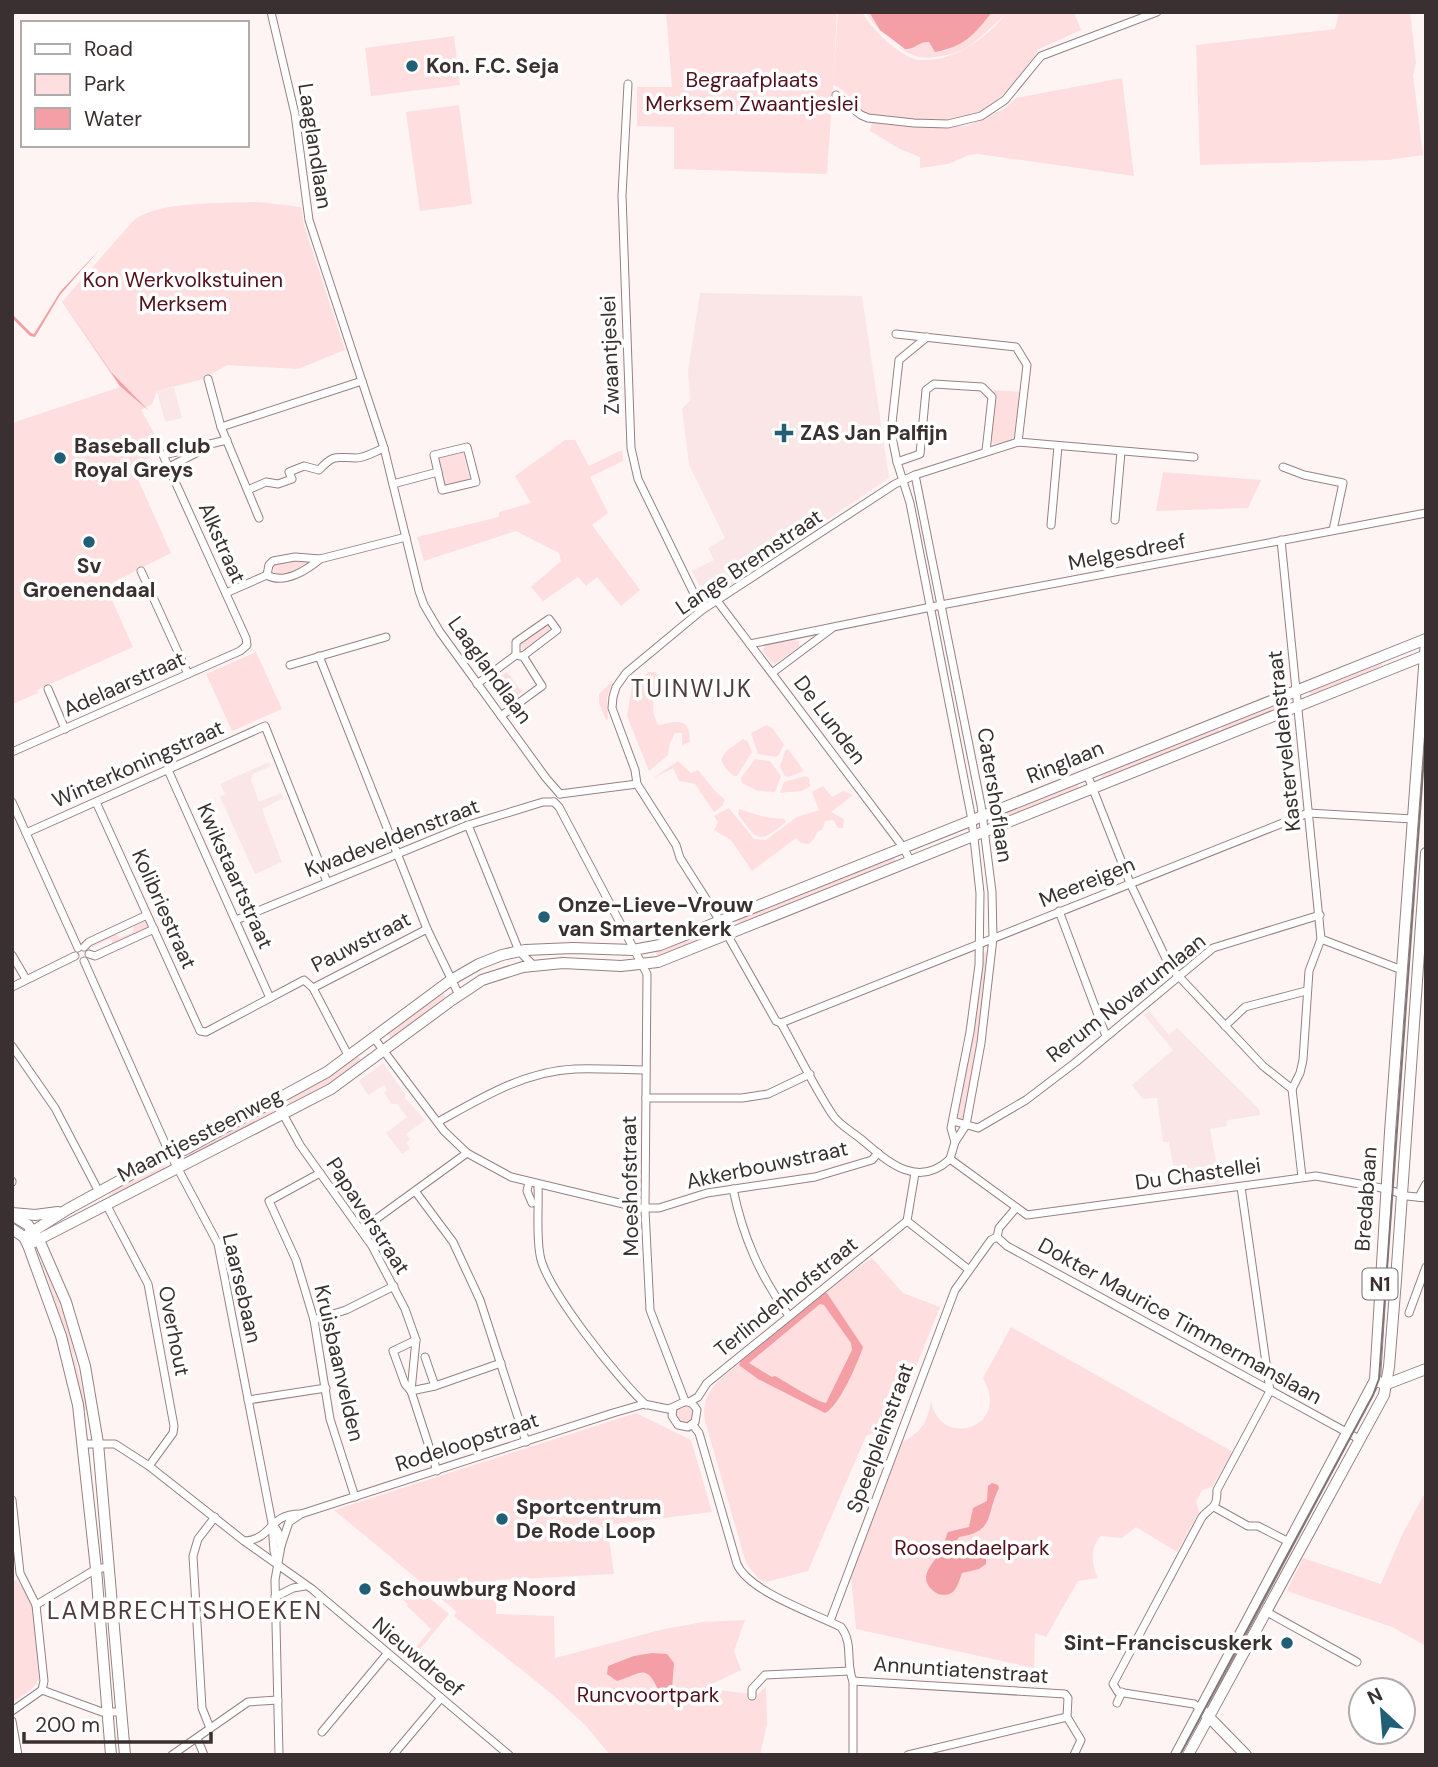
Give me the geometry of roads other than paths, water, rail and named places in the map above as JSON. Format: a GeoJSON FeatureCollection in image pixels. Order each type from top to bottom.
{"type":"FeatureCollection","features":[{"type":"Feature","properties":{"kind":"street","name":"Laaglandlaan"},"geometry":{"type":"LineString","coordinates":[[271,12],[295,114],[309,220],[384,448],[424,605],[477,684],[560,794]]}},
{"type":"Feature","properties":{"kind":"street"},"geometry":{"type":"LineString","coordinates":[[836,94],[867,118],[914,123],[954,124],[966,121],[999,106],[1041,56],[1157,12]]}},
{"type":"Feature","properties":{"kind":"street","name":"Zwaantjeslei"},"geometry":{"type":"LineString","coordinates":[[628,84],[622,195],[631,448],[638,479],[702,610]]}},
{"type":"Feature","properties":{"kind":"street"},"geometry":{"type":"LineString","coordinates":[[896,334],[1016,347],[1027,365],[1018,442]]}},
{"type":"Feature","properties":{"kind":"street"},"geometry":{"type":"LineString","coordinates":[[903,480],[891,432],[899,360],[927,337]]}},
{"type":"Feature","properties":{"kind":"street"},"geometry":{"type":"LineString","coordinates":[[208,379],[221,428],[259,518]]}},
{"type":"Feature","properties":{"kind":"street"},"geometry":{"type":"LineString","coordinates":[[221,428],[362,382]]}},
{"type":"Feature","properties":{"kind":"street"},"geometry":{"type":"LineString","coordinates":[[897,462],[920,454],[926,390],[934,384],[982,387],[987,390],[992,397],[986,451]]}},
{"type":"Feature","properties":{"kind":"street"},"geometry":{"type":"LineString","coordinates":[[169,467],[227,440]]}},
{"type":"Feature","properties":{"kind":"street","name":"Lange Bremstraat"},"geometry":{"type":"LineString","coordinates":[[637,784],[635,770],[612,708],[616,687],[620,681],[702,610],[903,480],[1018,442],[1194,457]]}},
{"type":"Feature","properties":{"kind":"street","name":"Alkstraat"},"geometry":{"type":"LineString","coordinates":[[212,445],[163,455],[247,645]]}},
{"type":"Feature","properties":{"kind":"street"},"geometry":{"type":"LineString","coordinates":[[1051,525],[1058,446]]}},
{"type":"Feature","properties":{"kind":"street"},"geometry":{"type":"LineString","coordinates":[[467,447],[476,482],[442,490],[438,472],[434,455],[467,447]]}},
{"type":"Feature","properties":{"kind":"street"},"geometry":{"type":"LineString","coordinates":[[248,490],[266,482],[278,484],[292,479],[289,472],[304,466],[319,470],[327,461],[341,455],[358,458],[384,448]]}},
{"type":"Feature","properties":{"kind":"street"},"geometry":{"type":"LineString","coordinates":[[1115,520],[1121,452]]}},
{"type":"Feature","properties":{"kind":"street"},"geometry":{"type":"LineString","coordinates":[[1283,467],[1343,484],[1332,530]]}},
{"type":"Feature","properties":{"kind":"street"},"geometry":{"type":"LineString","coordinates":[[393,484],[438,472]]}},
{"type":"Feature","properties":{"kind":"street","name":"Catershoflaan"},"geometry":{"type":"LineString","coordinates":[[915,475],[941,605],[979,835],[976,860],[980,893],[980,943],[970,1032],[951,1128],[955,1142]]}},
{"type":"Feature","properties":{"kind":"street","name":"Catershoflaan"},"geometry":{"type":"LineString","coordinates":[[903,480],[977,818]]}},
{"type":"Feature","properties":{"kind":"street","name":"Melgesdreef"},"geometry":{"type":"LineString","coordinates":[[750,644],[1426,513]]}},
{"type":"Feature","properties":{"kind":"street"},"geometry":{"type":"LineString","coordinates":[[267,575],[269,565],[273,561],[295,557],[320,559],[406,537]]}},
{"type":"Feature","properties":{"kind":"street","name":"Kasterveldenstraat"},"geometry":{"type":"LineString","coordinates":[[1281,540],[1321,939]]}},
{"type":"Feature","properties":{"kind":"street"},"geometry":{"type":"LineString","coordinates":[[267,575],[275,579],[284,578],[308,569],[320,559]]}},
{"type":"Feature","properties":{"kind":"street"},"geometry":{"type":"LineString","coordinates":[[141,571],[188,674]]}},
{"type":"Feature","properties":{"kind":"street"},"geometry":{"type":"LineString","coordinates":[[226,593],[267,575]]}},
{"type":"Feature","properties":{"kind":"street","name":"De Lunden"},"geometry":{"type":"LineString","coordinates":[[718,602],[904,847],[911,862]]}},
{"type":"Feature","properties":{"kind":"street"},"geometry":{"type":"LineString","coordinates":[[477,684],[519,655],[557,630],[549,619],[516,642],[519,655],[542,686],[501,716]]}},
{"type":"Feature","properties":{"kind":"street","name":"Melgesdreef"},"geometry":{"type":"LineString","coordinates":[[772,673],[835,626]]}},
{"type":"Feature","properties":{"kind":"street"},"geometry":{"type":"LineString","coordinates":[[290,665],[386,637]]}},
{"type":"Feature","properties":{"kind":"street","name":"Ringlaan"},"geometry":{"type":"LineString","coordinates":[[719,921],[1426,639]]}},
{"type":"Feature","properties":{"kind":"street","name":"Bredabaan"},"geometry":{"type":"LineString","coordinates":[[1381,1382],[1387,1189],[1426,639]]}},
{"type":"Feature","properties":{"kind":"street","name":"Adelaarstraat"},"geometry":{"type":"LineString","coordinates":[[12,752],[247,645]]}},
{"type":"Feature","properties":{"kind":"street","name":"Ringlaan"},"geometry":{"type":"LineString","coordinates":[[727,934],[1425,655]]}},
{"type":"Feature","properties":{"kind":"street"},"geometry":{"type":"LineString","coordinates":[[318,656],[427,929],[459,995]]}},
{"type":"Feature","properties":{"kind":"street"},"geometry":{"type":"LineString","coordinates":[[48,689],[65,729]]}},
{"type":"Feature","properties":{"kind":"street","name":"Winterkoningstraat"},"geometry":{"type":"LineString","coordinates":[[26,833],[265,726],[327,881]]}},
{"type":"Feature","properties":{"kind":"street","name":"Kwikstaartstraat"},"geometry":{"type":"LineString","coordinates":[[168,770],[270,998]]}},
{"type":"Feature","properties":{"kind":"street"},"geometry":{"type":"LineString","coordinates":[[1087,774],[1130,883],[1170,967],[1252,1055],[1292,1089]]}},
{"type":"Feature","properties":{"kind":"street"},"geometry":{"type":"LineString","coordinates":[[642,965],[554,802],[560,794],[637,784],[776,1021],[781,1023],[833,1116],[897,1167],[915,1173],[933,1171],[950,1159],[1016,1208]]}},
{"type":"Feature","properties":{"kind":"street","name":"Laarsebaan"},"geometry":{"type":"LineString","coordinates":[[12,802],[170,1154],[218,1244],[278,1565]]}},
{"type":"Feature","properties":{"kind":"street","name":"Kolibriestraat"},"geometry":{"type":"LineString","coordinates":[[96,802],[200,1031]]}},
{"type":"Feature","properties":{"kind":"street","name":"Kwadeveldenstraat"},"geometry":{"type":"LineString","coordinates":[[236,920],[468,825],[543,802],[554,802]]}},
{"type":"Feature","properties":{"kind":"street","name":"Meereigen"},"geometry":{"type":"LineString","coordinates":[[781,1023],[1308,813],[1413,818]]}},
{"type":"Feature","properties":{"kind":"street"},"geometry":{"type":"LineString","coordinates":[[468,825],[519,951],[535,966]]}},
{"type":"Feature","properties":{"kind":"street","name":"Catershoflaan"},"geometry":{"type":"LineString","coordinates":[[950,1159],[955,1142],[966,1125],[981,1043],[993,938],[988,859],[979,835]]}},
{"type":"Feature","properties":{"kind":"street","name":"Bredabaan"},"geometry":{"type":"LineString","coordinates":[[1176,1755],[1267,1612],[1381,1382],[1422,983],[1426,853]]}},
{"type":"Feature","properties":{"kind":"street"},"geometry":{"type":"LineString","coordinates":[[976,860],[988,859]]}},
{"type":"Feature","properties":{"kind":"street"},"geometry":{"type":"LineString","coordinates":[[1059,911],[1105,1036]]}},
{"type":"Feature","properties":{"kind":"street"},"geometry":{"type":"LineString","coordinates":[[82,954],[89,942],[147,915]]}},
{"type":"Feature","properties":{"kind":"street","name":"Rerum Novarumlaan"},"geometry":{"type":"LineString","coordinates":[[966,1125],[978,1128],[1026,1100],[1213,948],[1320,915]]}},
{"type":"Feature","properties":{"kind":"street","name":"Maantjessteenweg"},"geometry":{"type":"LineString","coordinates":[[31,1238],[68,1209],[327,1072],[451,981],[479,964],[519,951],[573,948],[633,950],[660,945],[719,921]]}},
{"type":"Feature","properties":{"kind":"street"},"geometry":{"type":"LineString","coordinates":[[12,987],[82,954],[95,956],[154,929]]}},
{"type":"Feature","properties":{"kind":"street","name":"Pauwstraat"},"geometry":{"type":"LineString","coordinates":[[200,1031],[206,1032],[304,980],[313,988],[427,929]]}},
{"type":"Feature","properties":{"kind":"street","name":"Maantjessteenweg"},"geometry":{"type":"LineString","coordinates":[[31,1238],[106,1204],[177,1167],[191,1163],[331,1089],[482,980],[509,970],[535,966],[563,964],[621,967],[658,962],[727,934]]}},
{"type":"Feature","properties":{"kind":"street"},"geometry":{"type":"LineString","coordinates":[[1302,1177],[1292,1089],[1303,1060],[1309,971],[1321,939],[1402,970]]}},
{"type":"Feature","properties":{"kind":"street"},"geometry":{"type":"LineString","coordinates":[[509,970],[519,951]]}},
{"type":"Feature","properties":{"kind":"street"},"geometry":{"type":"LineString","coordinates":[[12,955],[26,979]]}},
{"type":"Feature","properties":{"kind":"street","name":"Moeshofstraat"},"geometry":{"type":"LineString","coordinates":[[642,965],[647,974],[645,1209],[650,1309],[687,1401]]}},
{"type":"Feature","properties":{"kind":"street"},"geometry":{"type":"LineString","coordinates":[[313,988],[349,1057]]}},
{"type":"Feature","properties":{"kind":"street"},"geometry":{"type":"LineString","coordinates":[[1225,1026],[1245,1007],[1306,991]]}},
{"type":"Feature","properties":{"kind":"street"},"geometry":{"type":"LineString","coordinates":[[374,1038],[384,1051]]}},
{"type":"Feature","properties":{"kind":"street"},"geometry":{"type":"LineString","coordinates":[[12,1046],[55,1108],[99,1192]]}},
{"type":"Feature","properties":{"kind":"street","name":"Akkerbouwstraat"},"geometry":{"type":"LineString","coordinates":[[384,1051],[444,1131],[467,1153],[511,1177],[645,1209],[659,1208],[706,1193],[815,1177],[872,1160],[878,1153]]}},
{"type":"Feature","properties":{"kind":"street"},"geometry":{"type":"LineString","coordinates":[[438,1122],[505,1086],[535,1076],[573,1069],[646,1070]]}},
{"type":"Feature","properties":{"kind":"street"},"geometry":{"type":"LineString","coordinates":[[646,1098],[742,1098],[768,1094],[810,1074]]}},
{"type":"Feature","properties":{"kind":"street","name":"Papaverstraat"},"geometry":{"type":"LineString","coordinates":[[283,1114],[300,1145],[361,1230],[394,1286],[416,1340]]}},
{"type":"Feature","properties":{"kind":"street"},"geometry":{"type":"LineString","coordinates":[[953,1121],[966,1125]]}},
{"type":"Feature","properties":{"kind":"street"},"geometry":{"type":"LineString","coordinates":[[361,1230],[467,1153]]}},
{"type":"Feature","properties":{"kind":"street","name":"Kruisbaanvelden"},"geometry":{"type":"LineString","coordinates":[[320,1173],[269,1201],[296,1260],[314,1320],[330,1419],[355,1497]]}},
{"type":"Feature","properties":{"kind":"street"},"geometry":{"type":"LineString","coordinates":[[915,1173],[907,1221],[968,1269]]}},
{"type":"Feature","properties":{"kind":"street","name":"Du Chastellei"},"geometry":{"type":"LineString","coordinates":[[1016,1208],[1027,1215],[1316,1176],[1387,1189],[1401,1195],[1422,1197]]}},
{"type":"Feature","properties":{"kind":"street"},"geometry":{"type":"LineString","coordinates":[[529,1182],[527,1191],[532,1203]]}},
{"type":"Feature","properties":{"kind":"street"},"geometry":{"type":"LineString","coordinates":[[1422,1197],[1426,1184]]}},
{"type":"Feature","properties":{"kind":"street"},"geometry":{"type":"LineString","coordinates":[[538,1185],[540,1256],[546,1276],[612,1369],[644,1404],[651,1409],[673,1412],[687,1401],[697,1410],[697,1418],[692,1424],[683,1427],[678,1425],[673,1412]]}},
{"type":"Feature","properties":{"kind":"street"},"geometry":{"type":"LineString","coordinates":[[1241,1186],[1270,1391],[1217,1490],[1217,1503],[1202,1517],[1115,1680],[1114,1688],[1122,1692],[1198,1705],[1246,1755]]}},
{"type":"Feature","properties":{"kind":"street"},"geometry":{"type":"LineString","coordinates":[[733,1189],[751,1253],[772,1293],[789,1316]]}},
{"type":"Feature","properties":{"kind":"street"},"geometry":{"type":"LineString","coordinates":[[415,1191],[453,1242],[480,1300],[526,1442]]}},
{"type":"Feature","properties":{"kind":"street","name":"Overhout"},"geometry":{"type":"LineString","coordinates":[[106,1204],[148,1284],[174,1426],[173,1433],[149,1466]]}},
{"type":"Feature","properties":{"kind":"street","name":"Speelpleinstraat"},"geometry":{"type":"LineString","coordinates":[[830,1621],[953,1294],[968,1269],[990,1240],[997,1237],[999,1228],[1016,1208]]}},
{"type":"Feature","properties":{"kind":"street"},"geometry":{"type":"LineString","coordinates":[[12,1214],[35,1215],[68,1209]]}},
{"type":"Feature","properties":{"kind":"street"},"geometry":{"type":"LineString","coordinates":[[12,1214],[55,1275],[76,1336],[89,1388],[97,1443],[125,1755]]}},
{"type":"Feature","properties":{"kind":"street","name":"Terlindenhofstraat"},"geometry":{"type":"LineString","coordinates":[[687,1401],[698,1397],[712,1379],[907,1221]]}},
{"type":"Feature","properties":{"kind":"street"},"geometry":{"type":"LineString","coordinates":[[12,1229],[31,1238],[71,1371],[83,1444],[111,1755]]}},
{"type":"Feature","properties":{"kind":"street","name":"Dokter Maurice Timmermanslaan"},"geometry":{"type":"LineString","coordinates":[[997,1237],[1007,1247],[1354,1436]]}},
{"type":"Feature","properties":{"kind":"street"},"geometry":{"type":"LineString","coordinates":[[1409,1313],[1426,1267]]}},
{"type":"Feature","properties":{"kind":"street"},"geometry":{"type":"LineString","coordinates":[[314,1320],[346,1310],[394,1286]]}},
{"type":"Feature","properties":{"kind":"street"},"geometry":{"type":"LineString","coordinates":[[411,1391],[416,1340]]}},
{"type":"Feature","properties":{"kind":"street"},"geometry":{"type":"LineString","coordinates":[[416,1340],[393,1351],[405,1384],[411,1391],[437,1471]]}},
{"type":"Feature","properties":{"kind":"street"},"geometry":{"type":"LineString","coordinates":[[425,1357],[435,1386]]}},
{"type":"Feature","properties":{"kind":"street"},"geometry":{"type":"LineString","coordinates":[[411,1391],[435,1386],[501,1363]]}},
{"type":"Feature","properties":{"kind":"street"},"geometry":{"type":"LineString","coordinates":[[1381,1382],[1426,1369]]}},
{"type":"Feature","properties":{"kind":"street"},"geometry":{"type":"LineString","coordinates":[[248,1400],[326,1388]]}},
{"type":"Feature","properties":{"kind":"street","name":"Rodeloopstraat"},"geometry":{"type":"LineString","coordinates":[[272,1523],[289,1522],[302,1514],[644,1404]]}},
{"type":"Feature","properties":{"kind":"street"},"geometry":{"type":"LineString","coordinates":[[692,1424],[699,1433],[742,1575],[765,1591],[841,1627],[847,1635],[853,1681],[853,1755]]}},
{"type":"Feature","properties":{"kind":"street","name":"Bredabaan"},"geometry":{"type":"LineString","coordinates":[[1188,1755],[1205,1713],[1289,1542],[1354,1436]]}},
{"type":"Feature","properties":{"kind":"street"},"geometry":{"type":"LineString","coordinates":[[83,1444],[97,1443]]}},
{"type":"Feature","properties":{"kind":"street","name":"Nieuwdreef"},"geometry":{"type":"LineString","coordinates":[[97,1443],[115,1444],[149,1466],[244,1541],[312,1589],[509,1755]]}},
{"type":"Feature","properties":{"kind":"street"},"geometry":{"type":"LineString","coordinates":[[12,1500],[16,1573],[36,1605],[44,1681],[42,1690],[12,1711]]}},
{"type":"Feature","properties":{"kind":"street"},"geometry":{"type":"LineString","coordinates":[[1214,1507],[1248,1526],[1258,1526],[1289,1542]]}},
{"type":"Feature","properties":{"kind":"street","name":"Rodeloopstraat"},"geometry":{"type":"LineString","coordinates":[[272,1523],[292,1514],[302,1514]]}},
{"type":"Feature","properties":{"kind":"street"},"geometry":{"type":"LineString","coordinates":[[209,1728],[202,1708],[193,1556],[198,1539],[215,1517]]}},
{"type":"Feature","properties":{"kind":"street"},"geometry":{"type":"LineString","coordinates":[[282,1546],[289,1522]]}},
{"type":"Feature","properties":{"kind":"street"},"geometry":{"type":"LineString","coordinates":[[244,1541],[255,1540],[266,1534],[272,1523]]}},
{"type":"Feature","properties":{"kind":"street","name":"Laarsebaan"},"geometry":{"type":"LineString","coordinates":[[272,1523],[282,1546],[275,1580],[279,1755]]}},
{"type":"Feature","properties":{"kind":"street"},"geometry":{"type":"LineString","coordinates":[[36,1605],[96,1569],[109,1567]]}},
{"type":"Feature","properties":{"kind":"street"},"geometry":{"type":"LineString","coordinates":[[275,1597],[293,1588],[305,1586]]}},
{"type":"Feature","properties":{"kind":"street"},"geometry":{"type":"LineString","coordinates":[[1267,1612],[1357,1662]]}},
{"type":"Feature","properties":{"kind":"street"},"geometry":{"type":"LineString","coordinates":[[322,1732],[387,1654]]}},
{"type":"Feature","properties":{"kind":"street"},"geometry":{"type":"LineString","coordinates":[[752,1696],[752,1689],[765,1675],[850,1671]]}},
{"type":"Feature","properties":{"kind":"street","name":"Annuntiatenstraat"},"geometry":{"type":"LineString","coordinates":[[853,1681],[1062,1694],[1067,1696],[1067,1717]]}},
{"type":"Feature","properties":{"kind":"street"},"geometry":{"type":"LineString","coordinates":[[42,1690],[109,1713],[121,1712]]}},
{"type":"Feature","properties":{"kind":"street"},"geometry":{"type":"LineString","coordinates":[[1117,1703],[1122,1692]]}},
{"type":"Feature","properties":{"kind":"street"},"geometry":{"type":"LineString","coordinates":[[393,1755],[441,1698]]}},
{"type":"Feature","properties":{"kind":"street"},"geometry":{"type":"LineString","coordinates":[[172,1755],[248,1702],[278,1700]]}},
{"type":"Feature","properties":{"kind":"street"},"geometry":{"type":"LineString","coordinates":[[908,1755],[1067,1717],[1081,1740],[1074,1755]]}},
{"type":"Feature","properties":{"kind":"street"},"geometry":{"type":"LineString","coordinates":[[12,1721],[18,1755]]}},
{"type":"Feature","properties":{"kind":"street"},"geometry":{"type":"LineString","coordinates":[[197,1738],[204,1755]]}},
{"type":"Feature","properties":{"kind":"water"},"geometry":{"type":"Polygon","coordinates":[[[869,12],[992,12],[980,27],[961,43],[935,52],[929,42],[905,49],[880,30],[869,12]]]}},
{"type":"Feature","properties":{"kind":"water"},"geometry":{"type":"Polygon","coordinates":[[[100,249],[60,295],[35,337],[30,336],[12,318],[12,314],[34,334],[60,292],[100,249]]]}},
{"type":"Feature","properties":{"kind":"water"},"geometry":{"type":"Polygon","coordinates":[[[65,305],[111,372],[149,411],[120,386],[65,305]]]}},
{"type":"Feature","properties":{"kind":"water"},"geometry":{"type":"Polygon","coordinates":[[[825,1293],[863,1347],[842,1393],[825,1413],[758,1379],[739,1365],[825,1293]],[[820,1304],[749,1363],[826,1403],[852,1350],[851,1343],[824,1305],[820,1304]]]}},
{"type":"Feature","properties":{"kind":"water"},"geometry":{"type":"Polygon","coordinates":[[[992,1483],[999,1488],[988,1520],[979,1531],[959,1537],[955,1544],[962,1553],[980,1553],[986,1559],[986,1564],[979,1569],[962,1573],[952,1593],[938,1594],[927,1584],[929,1569],[941,1551],[948,1532],[969,1527],[973,1508],[987,1501],[988,1486],[992,1483]]]}},
{"type":"Feature","properties":{"kind":"water"},"geometry":{"type":"Polygon","coordinates":[[[667,1654],[674,1663],[672,1689],[665,1694],[659,1692],[647,1673],[638,1673],[617,1681],[607,1674],[608,1666],[634,1656],[667,1654]]]}},
{"type":"Feature","properties":{"kind":"tram line"},"geometry":{"type":"LineString","coordinates":[[1180,1755],[1373,1395],[1379,1379],[1426,729]]}},
{"type":"Feature","properties":{"kind":"place","name":"Kon. F.C. Seja"},"geometry":{"type":"Point","coordinates":[412,66]}},
{"type":"Feature","properties":{"kind":"place","name":"ZAS Jan Palfijn"},"geometry":{"type":"Point","coordinates":[784,433]}},
{"type":"Feature","properties":{"kind":"place","name":"Baseball club Royal Greys"},"geometry":{"type":"Point","coordinates":[60,458]}},
{"type":"Feature","properties":{"kind":"place","name":"Sv Groenendaal"},"geometry":{"type":"Point","coordinates":[89,542]}},
{"type":"Feature","properties":{"kind":"place","name":"Onze-Lieve-Vrouw van Smartenkerk"},"geometry":{"type":"Point","coordinates":[544,917]}},
{"type":"Feature","properties":{"kind":"place","name":"Sportcentrum De Rode Loop"},"geometry":{"type":"Point","coordinates":[502,1519]}},
{"type":"Feature","properties":{"kind":"place","name":"Schouwburg Noord"},"geometry":{"type":"Point","coordinates":[365,1589]}},
{"type":"Feature","properties":{"kind":"place","name":"Sint-Franciscuskerk"},"geometry":{"type":"Point","coordinates":[1287,1643]}},
{"type":"Feature","properties":{"kind":"district","name":"TUINWIJK"},"geometry":{"type":"Point","coordinates":[692,688]}},
{"type":"Feature","properties":{"kind":"district","name":"LAMBRECHTSHOEKEN"},"geometry":{"type":"Point","coordinates":[185,1610]}},
{"type":"Feature","properties":{"kind":"park label","name":"Begraafplaats Merksem Zwaantjeslei"},"geometry":{"type":"Point","coordinates":[752,92]}},
{"type":"Feature","properties":{"kind":"park label","name":"Kon Werkvolkstuinen Merksem"},"geometry":{"type":"Point","coordinates":[183,292]}},
{"type":"Feature","properties":{"kind":"park label","name":"Roosendaelpark"},"geometry":{"type":"Point","coordinates":[972,1548]}},
{"type":"Feature","properties":{"kind":"park label","name":"Runcvoortpark"},"geometry":{"type":"Point","coordinates":[648,1695]}}]}
